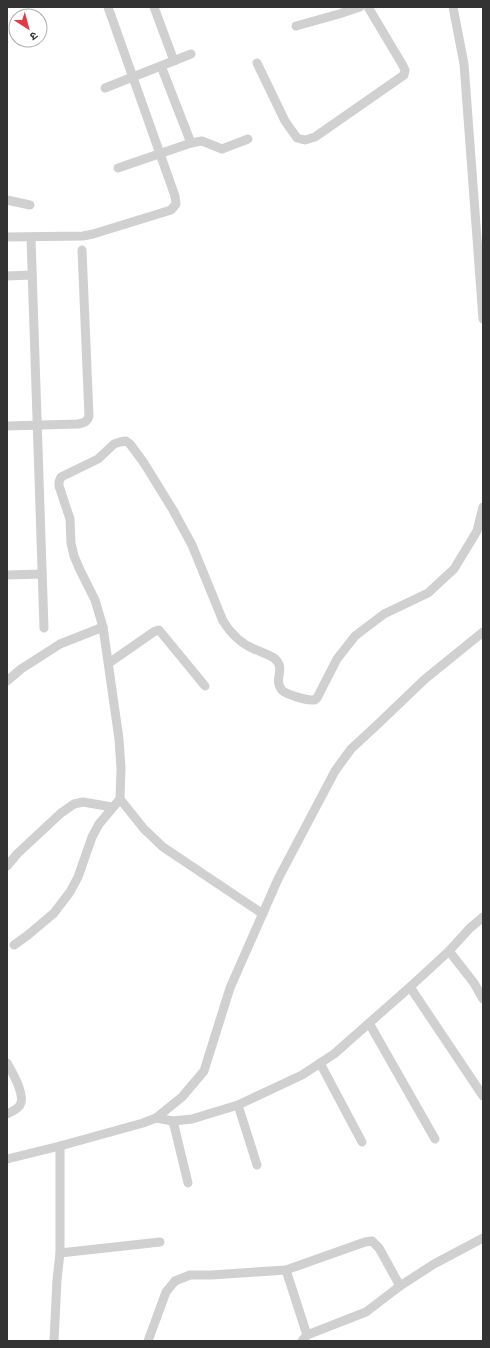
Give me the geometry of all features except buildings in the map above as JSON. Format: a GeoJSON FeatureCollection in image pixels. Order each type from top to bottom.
{"type":"FeatureCollection","features":[{"type":"Feature","properties":{"kind":"street"},"geometry":{"type":"LineString","coordinates":[[7,237],[31,238],[88,235],[171,210],[176,204],[176,199],[108,7]]}},
{"type":"Feature","properties":{"kind":"street"},"geometry":{"type":"LineString","coordinates":[[154,7],[174,61]]}},
{"type":"Feature","properties":{"kind":"street"},"geometry":{"type":"LineString","coordinates":[[296,26],[360,7]]}},
{"type":"Feature","properties":{"kind":"street"},"geometry":{"type":"LineString","coordinates":[[257,63],[285,121],[297,138],[305,140],[315,138],[404,75],[405,70],[402,64],[368,7]]}},
{"type":"Feature","properties":{"kind":"street"},"geometry":{"type":"LineString","coordinates":[[453,7],[464,64],[483,319]]}},
{"type":"Feature","properties":{"kind":"street"},"geometry":{"type":"LineString","coordinates":[[105,88],[191,54]]}},
{"type":"Feature","properties":{"kind":"street"},"geometry":{"type":"LineString","coordinates":[[161,66],[191,143]]}},
{"type":"Feature","properties":{"kind":"street"},"geometry":{"type":"LineString","coordinates":[[118,168],[191,143],[202,141],[222,149],[248,139]]}},
{"type":"Feature","properties":{"kind":"street"},"geometry":{"type":"LineString","coordinates":[[7,200],[30,205]]}},
{"type":"Feature","properties":{"kind":"street"},"geometry":{"type":"LineString","coordinates":[[31,238],[44,628]]}},
{"type":"Feature","properties":{"kind":"street"},"geometry":{"type":"LineString","coordinates":[[7,426],[83,423],[87,421],[89,416],[82,250]]}},
{"type":"Feature","properties":{"kind":"street"},"geometry":{"type":"LineString","coordinates":[[7,276],[32,275]]}},
{"type":"Feature","properties":{"kind":"street"},"geometry":{"type":"LineString","coordinates":[[14,945],[54,913],[70,892],[78,877],[92,837],[99,824],[120,799],[122,768],[103,627],[94,600],[74,556],[71,543],[70,519],[59,486],[61,477],[98,459],[114,444],[126,442],[130,444],[144,463],[173,510],[192,545],[223,621],[229,630],[234,637],[252,648],[269,655],[278,663],[281,667],[278,683],[281,690],[285,693],[311,700],[315,700],[320,694],[337,659],[355,636],[384,614],[428,593],[454,569],[477,531],[483,507]]}},
{"type":"Feature","properties":{"kind":"street"},"geometry":{"type":"LineString","coordinates":[[7,575],[42,574]]}},
{"type":"Feature","properties":{"kind":"street"},"geometry":{"type":"LineString","coordinates":[[7,681],[27,665],[60,644],[103,627]]}},
{"type":"Feature","properties":{"kind":"street"},"geometry":{"type":"LineString","coordinates":[[109,663],[155,631],[159,630],[205,686]]}},
{"type":"Feature","properties":{"kind":"street"},"geometry":{"type":"LineString","coordinates":[[7,1158],[60,1146],[143,1123],[156,1118],[182,1097],[204,1071],[230,988],[262,914],[278,879],[335,771],[351,749],[426,679],[482,636]]}},
{"type":"Feature","properties":{"kind":"street"},"geometry":{"type":"LineString","coordinates":[[120,799],[144,829],[163,847],[262,914]]}},
{"type":"Feature","properties":{"kind":"street"},"geometry":{"type":"LineString","coordinates":[[7,866],[17,854],[61,813],[74,804],[83,802],[112,807]]}},
{"type":"Feature","properties":{"kind":"street"},"geometry":{"type":"LineString","coordinates":[[156,1118],[173,1121],[192,1119],[238,1105],[302,1075],[334,1054],[410,987],[483,917]]}},
{"type":"Feature","properties":{"kind":"street"},"geometry":{"type":"LineString","coordinates":[[449,951],[474,983],[483,999]]}},
{"type":"Feature","properties":{"kind":"street"},"geometry":{"type":"LineString","coordinates":[[474,983],[483,978]]}},
{"type":"Feature","properties":{"kind":"street"},"geometry":{"type":"LineString","coordinates":[[410,987],[483,1096]]}},
{"type":"Feature","properties":{"kind":"street"},"geometry":{"type":"LineString","coordinates":[[369,1023],[435,1139]]}},
{"type":"Feature","properties":{"kind":"street"},"geometry":{"type":"LineString","coordinates":[[7,1063],[21,1094],[22,1101],[20,1107],[7,1114]]}},
{"type":"Feature","properties":{"kind":"street"},"geometry":{"type":"LineString","coordinates":[[320,1063],[362,1142]]}},
{"type":"Feature","properties":{"kind":"street"},"geometry":{"type":"LineString","coordinates":[[238,1105],[256,1166]]}},
{"type":"Feature","properties":{"kind":"street"},"geometry":{"type":"LineString","coordinates":[[173,1121],[188,1183]]}},
{"type":"Feature","properties":{"kind":"street"},"geometry":{"type":"LineString","coordinates":[[54,1341],[60,1253],[60,1146]]}},
{"type":"Feature","properties":{"kind":"street"},"geometry":{"type":"LineString","coordinates":[[286,1270],[305,1338],[328,1326],[366,1312],[400,1286],[434,1264],[483,1238]]}},
{"type":"Feature","properties":{"kind":"street"},"geometry":{"type":"LineString","coordinates":[[148,1341],[166,1292],[175,1281],[190,1275],[286,1270],[365,1242],[372,1241],[379,1248],[400,1286]]}},
{"type":"Feature","properties":{"kind":"street"},"geometry":{"type":"LineString","coordinates":[[60,1253],[160,1242]]}}]}
